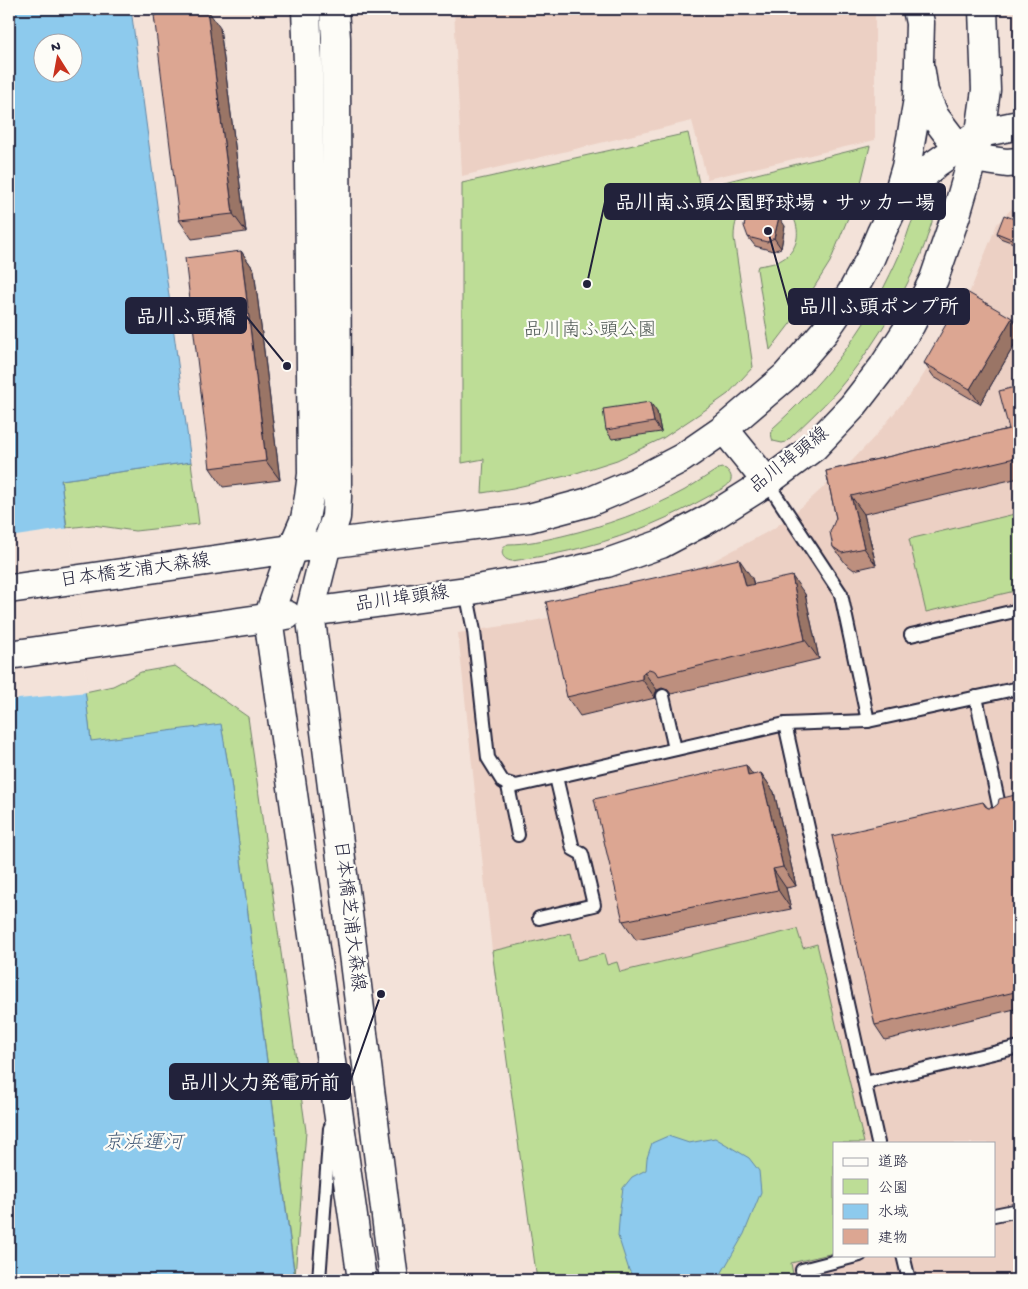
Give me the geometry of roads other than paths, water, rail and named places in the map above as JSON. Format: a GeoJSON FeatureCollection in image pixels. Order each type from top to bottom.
{"type":"FeatureCollection","features":[{"type":"Feature","properties":{"kind":"main road"},"geometry":{"type":"LineString","coordinates":[[292,549],[305,519],[312,474],[309,83],[306,9]]}},
{"type":"Feature","properties":{"kind":"main road"},"geometry":{"type":"LineString","coordinates":[[334,9],[336,58],[337,497],[336,517],[327,544],[529,518],[589,502],[636,482],[682,458],[724,429],[786,376],[825,331],[852,292],[866,267],[894,204],[906,167],[918,100],[920,23],[917,9]]}},
{"type":"Feature","properties":{"kind":"main road","name":"品川埠頭線"},"geometry":{"type":"LineString","coordinates":[[310,612],[466,591],[552,576],[608,563],[661,544],[710,518],[767,482],[814,447],[852,407],[883,367],[906,331],[934,280],[956,215],[970,146],[986,90],[983,9]]}},
{"type":"Feature","properties":{"kind":"main road"},"geometry":{"type":"LineString","coordinates":[[919,63],[924,92],[936,117],[954,142],[970,146],[1007,163],[1019,162]]}},
{"type":"Feature","properties":{"kind":"main road"},"geometry":{"type":"LineString","coordinates":[[894,204],[935,164],[970,146],[1019,125]]}},
{"type":"Feature","properties":{"kind":"main road"},"geometry":{"type":"LineString","coordinates":[[724,429],[767,482]]}},
{"type":"Feature","properties":{"kind":"main road","name":"日本橋芝浦大森線"},"geometry":{"type":"LineString","coordinates":[[9,590],[327,544],[310,612],[394,1280]]}},
{"type":"Feature","properties":{"kind":"main road","name":"日本橋芝浦大森線"},"geometry":{"type":"LineString","coordinates":[[292,549],[268,618],[355,1229],[356,1276]]}},
{"type":"Feature","properties":{"kind":"main road"},"geometry":{"type":"LineString","coordinates":[[9,655],[310,612]]}},
{"type":"Feature","properties":{"kind":"lane"},"geometry":{"type":"LineString","coordinates":[[767,482],[841,594],[868,721]]}},
{"type":"Feature","properties":{"kind":"lane"},"geometry":{"type":"LineString","coordinates":[[466,591],[474,631],[488,758],[503,782],[516,786],[785,724],[868,721],[1019,688]]}},
{"type":"Feature","properties":{"kind":"lane"},"geometry":{"type":"LineString","coordinates":[[911,635],[1019,610]]}},
{"type":"Feature","properties":{"kind":"lane"},"geometry":{"type":"LineString","coordinates":[[664,696],[675,749]]}},
{"type":"Feature","properties":{"kind":"lane"},"geometry":{"type":"LineString","coordinates":[[976,697],[1001,815]]}},
{"type":"Feature","properties":{"kind":"lane"},"geometry":{"type":"LineString","coordinates":[[785,724],[878,1142]]}},
{"type":"Feature","properties":{"kind":"lane"},"geometry":{"type":"LineString","coordinates":[[538,918],[594,905],[582,854],[573,849],[556,777]]}},
{"type":"Feature","properties":{"kind":"lane"},"geometry":{"type":"LineString","coordinates":[[508,784],[518,835]]}},
{"type":"Feature","properties":{"kind":"lane"},"geometry":{"type":"LineString","coordinates":[[865,1083],[1019,1047]]}},
{"type":"Feature","properties":{"kind":"lane"},"geometry":{"type":"LineString","coordinates":[[319,1280],[333,1078]]}},
{"type":"Feature","properties":{"kind":"lane"},"geometry":{"type":"LineString","coordinates":[[996,1215],[1019,1210]]}},
{"type":"Feature","properties":{"kind":"lane"},"geometry":{"type":"LineString","coordinates":[[804,1280],[802,1270],[856,1256]]}},
{"type":"Feature","properties":{"kind":"lane"},"geometry":{"type":"LineString","coordinates":[[903,1256],[909,1280]]}},
{"type":"Feature","properties":{"kind":"water","name":"京浜運河"},"geometry":{"type":"Polygon","coordinates":[[[9,9],[131,9],[191,462],[61,480],[91,741],[221,724],[231,782],[295,1280],[9,1280],[9,9]]]}},
{"type":"Feature","properties":{"kind":"water"},"geometry":{"type":"Polygon","coordinates":[[[668,1136],[689,1143],[715,1138],[749,1158],[759,1171],[761,1192],[744,1234],[721,1274],[720,1280],[635,1280],[629,1270],[618,1236],[623,1188],[632,1177],[646,1170],[647,1158],[652,1143],[668,1136]]]}},
{"type":"Feature","properties":{"kind":"place","name":"品川ふ頭ポンプ所"},"geometry":{"type":"Point","coordinates":[768,231]}},
{"type":"Feature","properties":{"kind":"place","name":"品川南ふ頭公園野球場・サッカー場"},"geometry":{"type":"Point","coordinates":[587,284]}},
{"type":"Feature","properties":{"kind":"place","name":"品川ふ頭橋"},"geometry":{"type":"Point","coordinates":[287,366]}},
{"type":"Feature","properties":{"kind":"place","name":"品川火力発電所前"},"geometry":{"type":"Point","coordinates":[381,994]}},
{"type":"Feature","properties":{"kind":"park label","name":"品川南ふ頭公園"},"geometry":{"type":"Point","coordinates":[590,331]}}]}
